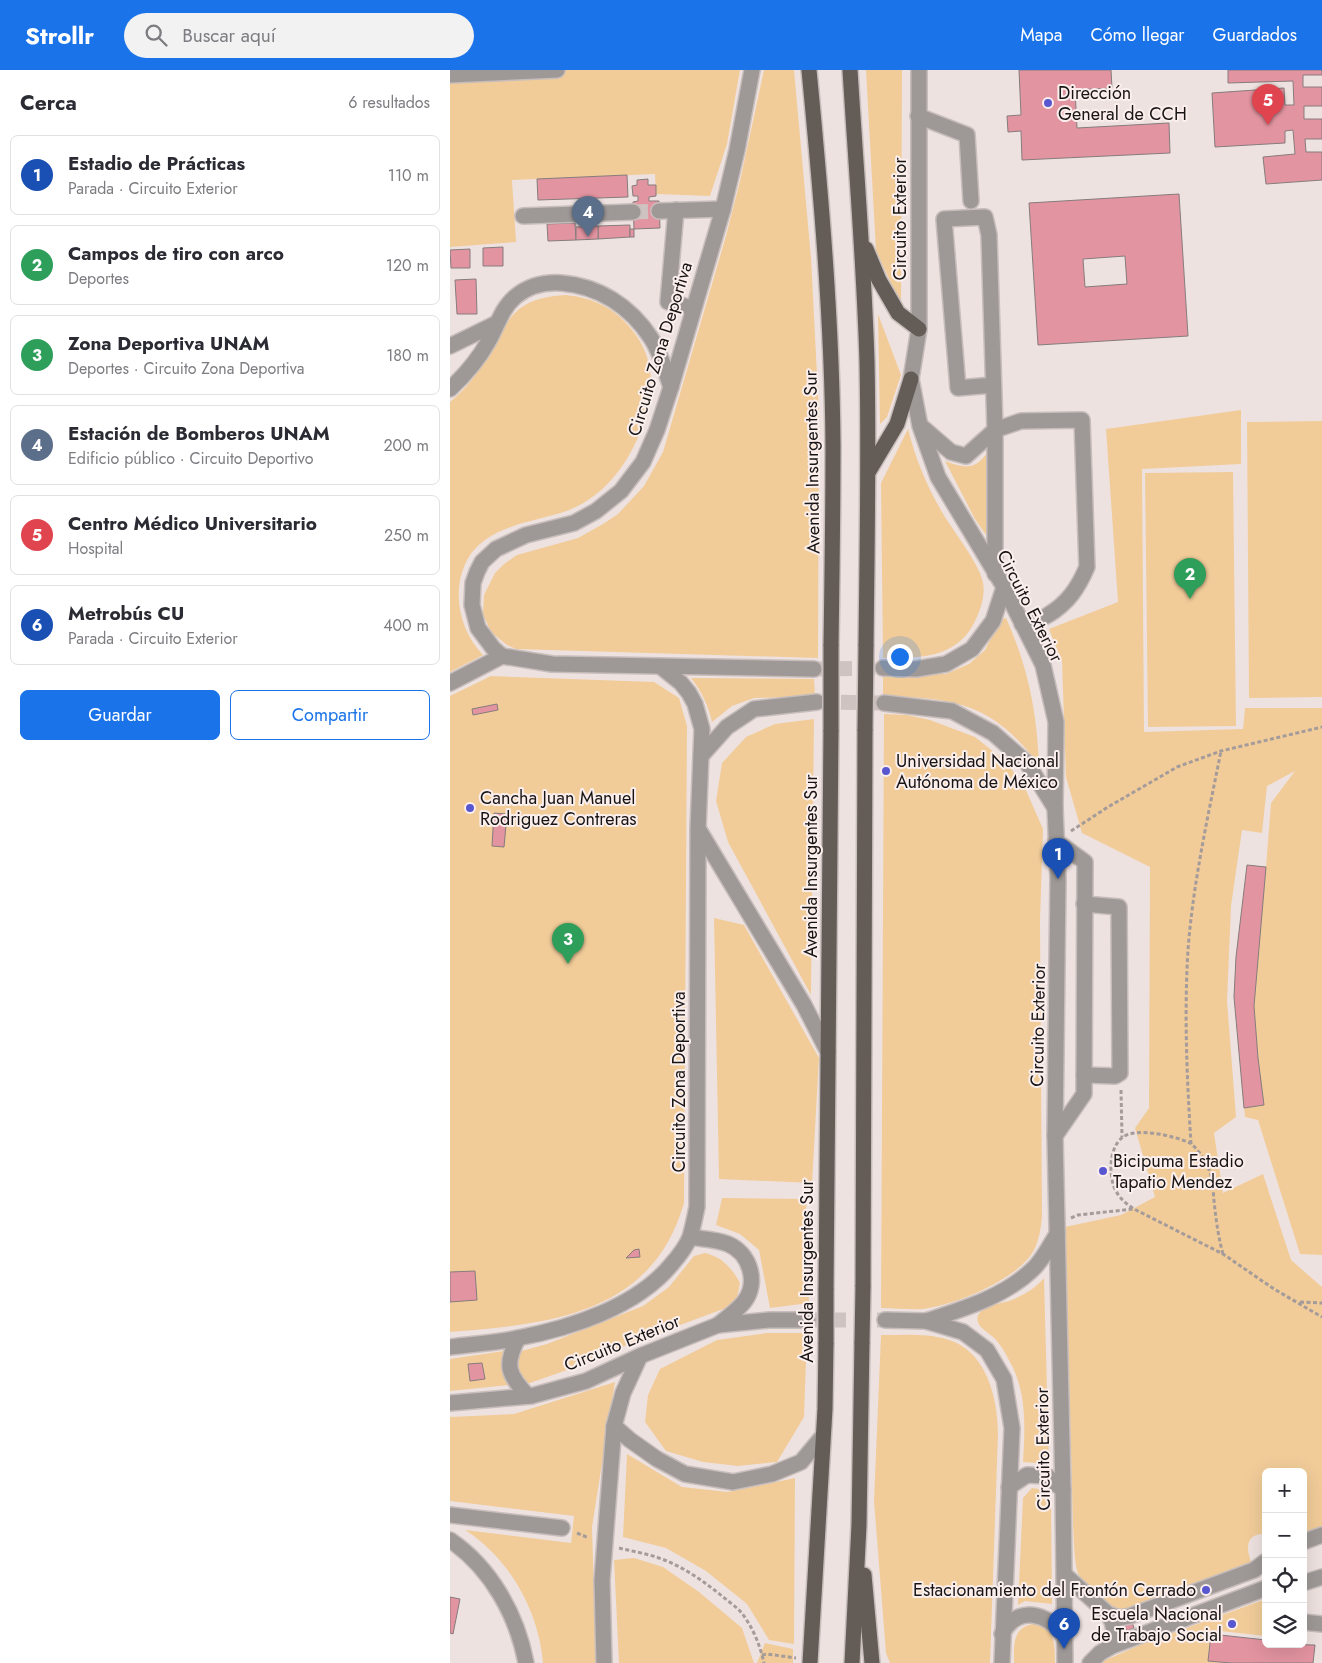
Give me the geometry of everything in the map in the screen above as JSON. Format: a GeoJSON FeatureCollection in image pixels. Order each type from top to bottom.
{"type":"FeatureCollection","features":[{"type":"Feature","properties":{"kind":"main road","name":"Avenida Insurgentes Sur"},"geometry":{"type":"LineString","coordinates":[[805,1662],[825,1408],[833,444],[831,379],[818,167],[809,70]]}},
{"type":"Feature","properties":{"kind":"main road"},"geometry":{"type":"LineString","coordinates":[[850,70],[867,360],[869,472],[866,646],[863,1286],[859,1525],[852,1663]]}},
{"type":"Feature","properties":{"kind":"main road"},"geometry":{"type":"LineString","coordinates":[[861,239],[879,280],[898,314],[919,329]]}},
{"type":"Feature","properties":{"kind":"main road"},"geometry":{"type":"LineString","coordinates":[[869,472],[897,424],[911,379]]}},
{"type":"Feature","properties":{"kind":"main road"},"geometry":{"type":"LineString","coordinates":[[859,1525],[872,1663]]}},
{"type":"Feature","properties":{"kind":"street"},"geometry":{"type":"LineString","coordinates":[[450,76],[558,70]]}},
{"type":"Feature","properties":{"kind":"street","name":"Circuito Zona Deportiva"},"geometry":{"type":"LineString","coordinates":[[502,656],[485,639],[474,617],[472,605],[473,588],[477,572],[482,562],[496,549],[511,541],[580,520],[596,511],[621,491],[643,462],[671,387],[723,209],[737,150],[752,70]]}},
{"type":"Feature","properties":{"kind":"street","name":"Circuito Exterior"},"geometry":{"type":"LineString","coordinates":[[919,70],[919,329],[911,379],[920,426],[938,477],[1000,582],[1043,665],[1056,722],[1055,808],[1058,887],[1055,1136],[1065,1575],[1065,1663]]}},
{"type":"Feature","properties":{"kind":"street"},"geometry":{"type":"LineString","coordinates":[[926,70],[918,110],[966,135],[971,201]]}},
{"type":"Feature","properties":{"kind":"street"},"geometry":{"type":"LineString","coordinates":[[659,211],[723,209]]}},
{"type":"Feature","properties":{"kind":"street"},"geometry":{"type":"LineString","coordinates":[[676,210],[668,302],[693,308]]}},
{"type":"Feature","properties":{"kind":"street"},"geometry":{"type":"LineString","coordinates":[[522,216],[633,212]]}},
{"type":"Feature","properties":{"kind":"street"},"geometry":{"type":"LineString","coordinates":[[883,668],[916,669],[946,664],[972,649],[993,621],[1000,582],[989,235],[985,217],[944,219],[958,388],[993,385]]}},
{"type":"Feature","properties":{"kind":"street"},"geometry":{"type":"LineString","coordinates":[[450,390],[478,358],[489,341],[501,314],[513,298],[530,287],[552,283],[590,288],[614,300],[626,309],[643,328],[657,349],[671,387]]}},
{"type":"Feature","properties":{"kind":"street"},"geometry":{"type":"LineString","coordinates":[[450,346],[497,323]]}},
{"type":"Feature","properties":{"kind":"street"},"geometry":{"type":"LineString","coordinates":[[920,426],[951,452],[966,456],[995,430],[1022,421],[1082,420],[1087,567],[1079,586],[1068,600],[1047,616],[1022,624]]}},
{"type":"Feature","properties":{"kind":"street"},"geometry":{"type":"LineString","coordinates":[[450,683],[502,656],[552,664],[814,669]]}},
{"type":"Feature","properties":{"kind":"street","name":"Circuito Zona Deportiva"},"geometry":{"type":"LineString","coordinates":[[450,1346],[518,1338],[556,1329],[610,1310],[642,1292],[667,1270],[690,1237],[697,1207],[698,829],[702,729],[695,704],[681,683],[661,667]]}},
{"type":"Feature","properties":{"kind":"street"},"geometry":{"type":"LineString","coordinates":[[701,756],[727,727],[754,709],[817,702]]}},
{"type":"Feature","properties":{"kind":"street"},"geometry":{"type":"LineString","coordinates":[[884,703],[952,711],[993,733],[1027,763],[1055,808]]}},
{"type":"Feature","properties":{"kind":"street"},"geometry":{"type":"LineString","coordinates":[[698,829],[804,1005],[828,1052]]}},
{"type":"Feature","properties":{"kind":"street"},"geometry":{"type":"LineString","coordinates":[[1055,1136],[1084,1094],[1085,862],[1056,841]]}},
{"type":"Feature","properties":{"kind":"street"},"geometry":{"type":"LineString","coordinates":[[1084,904],[1119,906],[1120,1073],[1115,1076],[1084,1075]]}},
{"type":"Feature","properties":{"kind":"street","name":"Circuito Exterior"},"geometry":{"type":"LineString","coordinates":[[926,1321],[963,1309],[1001,1292],[1017,1282],[1035,1268],[1058,1234]]}},
{"type":"Feature","properties":{"kind":"street"},"geometry":{"type":"LineString","coordinates":[[690,1237],[728,1244],[742,1254],[750,1269],[751,1286],[748,1295],[738,1308],[718,1325]]}},
{"type":"Feature","properties":{"kind":"street","name":"Circuito Exterior"},"geometry":{"type":"LineString","coordinates":[[450,1403],[528,1396],[586,1381],[640,1356],[718,1325],[769,1320],[808,1320]]}},
{"type":"Feature","properties":{"kind":"street","name":"Circuito Exterior"},"geometry":{"type":"LineString","coordinates":[[885,1320],[926,1321],[963,1332],[987,1350],[1004,1378],[1012,1428],[1002,1663]]}},
{"type":"Feature","properties":{"kind":"street"},"geometry":{"type":"LineString","coordinates":[[518,1338],[511,1352],[509,1370],[513,1379],[528,1396]]}},
{"type":"Feature","properties":{"kind":"street"},"geometry":{"type":"LineString","coordinates":[[604,1663],[602,1580],[614,1426],[623,1394],[640,1356]]}},
{"type":"Feature","properties":{"kind":"street"},"geometry":{"type":"LineString","coordinates":[[614,1426],[657,1459],[685,1474],[733,1482],[772,1474],[801,1462],[822,1438]]}},
{"type":"Feature","properties":{"kind":"street"},"geometry":{"type":"LineString","coordinates":[[1010,1487],[1027,1475],[1047,1476],[1063,1490]]}},
{"type":"Feature","properties":{"kind":"street"},"geometry":{"type":"LineString","coordinates":[[450,1516],[562,1528]]}},
{"type":"Feature","properties":{"kind":"street"},"geometry":{"type":"LineString","coordinates":[[1307,1541],[1322,1535]]}},
{"type":"Feature","properties":{"kind":"street"},"geometry":{"type":"LineString","coordinates":[[450,1540],[470,1556],[497,1588],[517,1628],[526,1663]]}},
{"type":"Feature","properties":{"kind":"street"},"geometry":{"type":"LineString","coordinates":[[1108,1614],[1120,1618],[1130,1616],[1262,1570]]}},
{"type":"Feature","properties":{"kind":"street"},"geometry":{"type":"LineString","coordinates":[[1065,1575],[1108,1614],[1115,1629],[1112,1646]]}},
{"type":"Feature","properties":{"kind":"street"},"geometry":{"type":"LineString","coordinates":[[1307,1582],[1322,1577]]}},
{"type":"Feature","properties":{"kind":"street"},"geometry":{"type":"LineString","coordinates":[[1090,1663],[1112,1646],[1262,1590]]}},
{"type":"Feature","properties":{"kind":"street"},"geometry":{"type":"LineString","coordinates":[[1002,1634],[1011,1621],[1018,1617],[1032,1615],[1047,1619],[1064,1636]]}},
{"type":"Feature","properties":{"kind":"street"},"geometry":{"type":"LineString","coordinates":[[1307,1622],[1322,1624]]}},
{"type":"Feature","properties":{"kind":"path"},"geometry":{"type":"LineString","coordinates":[[1056,841],[1108,807],[1177,767],[1221,751],[1322,727]]}},
{"type":"Feature","properties":{"kind":"path"},"geometry":{"type":"LineString","coordinates":[[1190,1144],[1185,1032],[1188,949],[1199,864],[1221,751]]}},
{"type":"Feature","properties":{"kind":"path"},"geometry":{"type":"LineString","coordinates":[[1120,1073],[1122,1137]]}},
{"type":"Feature","properties":{"kind":"path"},"geometry":{"type":"LineString","coordinates":[[1223,1254],[1219,1238],[1211,1174],[1200,1152],[1190,1144],[1152,1133],[1139,1132],[1122,1137],[1115,1146],[1111,1159],[1111,1174],[1114,1188],[1121,1200],[1134,1209],[1223,1254],[1294,1301],[1322,1317]]}},
{"type":"Feature","properties":{"kind":"path"},"geometry":{"type":"LineString","coordinates":[[1058,1234],[1067,1220],[1078,1215],[1134,1209]]}},
{"type":"Feature","properties":{"kind":"path"},"geometry":{"type":"LineString","coordinates":[[1294,1301],[1314,1304],[1322,1303]]}},
{"type":"Feature","properties":{"kind":"path"},"geometry":{"type":"LineString","coordinates":[[1310,1309],[1314,1304]]}},
{"type":"Feature","properties":{"kind":"path"},"geometry":{"type":"LineString","coordinates":[[562,1528],[604,1543],[656,1557],[695,1576],[739,1610],[754,1632],[764,1663]]}},
{"type":"Feature","properties":{"kind":"path"},"geometry":{"type":"LineString","coordinates":[[762,1656],[767,1654],[794,1657],[805,1662]]}},
{"type":"Feature","properties":{"kind":"shaded area"},"geometry":{"type":"Polygon","coordinates":[[[450,70],[740,70],[727,144],[710,196],[656,194],[655,174],[512,180],[516,242],[450,247],[450,70]]]}},
{"type":"Feature","properties":{"kind":"shaded area"},"geometry":{"type":"Polygon","coordinates":[[[764,70],[794,70],[811,258],[819,413],[818,658],[516,649],[507,645],[491,632],[483,614],[484,595],[495,573],[517,555],[578,538],[618,514],[644,486],[663,452],[726,236],[764,70]]]}},
{"type":"Feature","properties":{"kind":"shaded area"},"geometry":{"type":"Polygon","coordinates":[[[866,70],[902,70],[901,304],[876,251],[866,70]]]}},
{"type":"Feature","properties":{"kind":"shaded area"},"geometry":{"type":"Polygon","coordinates":[[[566,295],[597,302],[606,307],[622,319],[636,335],[646,355],[651,375],[650,396],[645,418],[624,464],[602,490],[573,508],[498,532],[478,546],[470,555],[460,580],[460,607],[468,633],[474,645],[483,655],[450,672],[450,402],[476,374],[516,312],[533,301],[546,297],[566,295]]]}},
{"type":"Feature","properties":{"kind":"shaded area"},"geometry":{"type":"Polygon","coordinates":[[[878,314],[901,375],[887,417],[880,424],[878,314]]]}},
{"type":"Feature","properties":{"kind":"shaded area"},"geometry":{"type":"Polygon","coordinates":[[[1241,410],[1241,464],[1142,469],[1144,732],[1243,729],[1245,708],[1322,708],[1322,1255],[1300,1254],[1258,1120],[1245,1117],[1234,997],[1236,957],[1247,865],[1266,867],[1271,803],[1295,771],[1267,786],[1262,833],[1242,830],[1231,906],[1227,1001],[1236,1117],[1214,1133],[1223,1193],[1263,1174],[1291,1260],[1322,1287],[1322,1529],[1307,1535],[1307,1468],[1262,1468],[1262,1534],[1250,1539],[1248,1548],[1252,1564],[1127,1611],[1106,1603],[1092,1592],[1081,1579],[1076,1563],[1073,1525],[1065,1227],[1121,1215],[1155,1197],[1135,1128],[1149,1108],[1150,867],[1082,833],[1066,777],[1062,662],[1049,629],[1118,602],[1106,429],[1241,410]]]}},
{"type":"Feature","properties":{"kind":"shaded area"},"geometry":{"type":"Polygon","coordinates":[[[1322,421],[1322,697],[1249,698],[1247,422],[1322,421]]]}},
{"type":"Feature","properties":{"kind":"shaded area"},"geometry":{"type":"Polygon","coordinates":[[[908,429],[919,464],[933,496],[980,572],[983,584],[982,603],[969,631],[950,648],[938,653],[912,658],[883,658],[881,483],[908,429]]]}},
{"type":"Feature","properties":{"kind":"shaded area"},"geometry":{"type":"Polygon","coordinates":[[[992,446],[993,545],[975,519],[945,461],[961,466],[972,466],[987,454],[992,446]]]}},
{"type":"Feature","properties":{"kind":"shaded area"},"geometry":{"type":"Polygon","coordinates":[[[1233,472],[1236,726],[1148,727],[1145,473],[1233,472]]]}},
{"type":"Feature","properties":{"kind":"shaded area"},"geometry":{"type":"Polygon","coordinates":[[[1006,618],[1026,672],[1036,727],[1039,765],[1006,729],[972,708],[932,699],[883,696],[883,674],[946,674],[969,664],[985,650],[1001,619],[1006,618]]]}},
{"type":"Feature","properties":{"kind":"shaded area"},"geometry":{"type":"Polygon","coordinates":[[[491,676],[654,682],[679,698],[687,726],[684,1203],[669,1240],[648,1269],[622,1291],[592,1306],[559,1317],[524,1324],[450,1332],[450,696],[491,676]]]}},
{"type":"Feature","properties":{"kind":"shaded area"},"geometry":{"type":"Polygon","coordinates":[[[691,678],[814,679],[815,697],[754,698],[732,706],[712,722],[704,699],[691,678]]]}},
{"type":"Feature","properties":{"kind":"shaded area"},"geometry":{"type":"Polygon","coordinates":[[[884,714],[907,715],[930,720],[975,737],[1005,761],[1016,775],[1025,788],[1043,829],[1040,921],[1042,1216],[1038,1238],[1034,1250],[1026,1261],[1001,1280],[985,1289],[952,1302],[923,1309],[881,1308],[884,714]]]}},
{"type":"Feature","properties":{"kind":"shaded area"},"geometry":{"type":"Polygon","coordinates":[[[814,719],[811,995],[728,842],[716,801],[722,763],[746,737],[775,724],[814,719]]]}},
{"type":"Feature","properties":{"kind":"shaded area"},"geometry":{"type":"Polygon","coordinates":[[[714,918],[744,925],[819,1058],[812,1183],[719,1179],[714,918]]]}},
{"type":"Feature","properties":{"kind":"shaded area"},"geometry":{"type":"Polygon","coordinates":[[[722,1198],[806,1199],[809,1303],[770,1308],[759,1250],[740,1234],[716,1225],[722,1198]]]}},
{"type":"Feature","properties":{"kind":"shaded area"},"geometry":{"type":"Polygon","coordinates":[[[705,1253],[717,1257],[726,1264],[740,1283],[737,1298],[726,1308],[629,1344],[587,1363],[527,1384],[517,1373],[518,1352],[547,1344],[643,1306],[669,1287],[694,1256],[705,1253]]]}},
{"type":"Feature","properties":{"kind":"shaded area"},"geometry":{"type":"Polygon","coordinates":[[[1044,1278],[1049,1464],[1023,1462],[1024,1412],[1020,1387],[1001,1346],[980,1326],[977,1319],[984,1309],[1009,1301],[1023,1294],[1037,1286],[1044,1278]]]}},
{"type":"Feature","properties":{"kind":"shaded area"},"geometry":{"type":"Polygon","coordinates":[[[767,1333],[807,1333],[804,1417],[777,1462],[738,1466],[703,1462],[666,1451],[645,1422],[648,1395],[660,1369],[717,1340],[767,1333]]]}},
{"type":"Feature","properties":{"kind":"shaded area"},"geometry":{"type":"Polygon","coordinates":[[[881,1335],[930,1336],[946,1339],[960,1345],[980,1365],[992,1391],[996,1406],[998,1434],[990,1663],[890,1663],[886,1653],[874,1501],[881,1335]]]}},
{"type":"Feature","properties":{"kind":"shaded area"},"geometry":{"type":"Polygon","coordinates":[[[504,1351],[502,1369],[509,1385],[450,1391],[450,1359],[504,1351]]]}},
{"type":"Feature","properties":{"kind":"shaded area"},"geometry":{"type":"Polygon","coordinates":[[[615,1382],[592,1527],[596,1663],[543,1663],[535,1624],[519,1588],[495,1555],[465,1530],[571,1543],[574,1516],[450,1501],[450,1417],[514,1414],[615,1382]]]}},
{"type":"Feature","properties":{"kind":"shaded area"},"geometry":{"type":"Polygon","coordinates":[[[627,1454],[682,1487],[728,1492],[795,1478],[794,1644],[769,1640],[747,1604],[706,1571],[666,1548],[623,1537],[627,1454]]]}},
{"type":"Feature","properties":{"kind":"shaded area"},"geometry":{"type":"Polygon","coordinates":[[[1032,1488],[1043,1491],[1051,1499],[1052,1604],[1025,1601],[1018,1605],[1023,1498],[1032,1488]]]}},
{"type":"Feature","properties":{"kind":"shaded area"},"geometry":{"type":"Polygon","coordinates":[[[634,1558],[663,1567],[699,1592],[742,1628],[754,1663],[619,1663],[614,1560],[634,1558]]]}},
{"type":"Feature","properties":{"kind":"shaded area"},"geometry":{"type":"Polygon","coordinates":[[[1262,1600],[1262,1636],[1211,1630],[1208,1660],[1231,1663],[1099,1663],[1140,1645],[1262,1600]]]}},
{"type":"Feature","properties":{"kind":"shaded area"},"geometry":{"type":"Polygon","coordinates":[[[1033,1624],[1046,1628],[1050,1632],[1054,1643],[1055,1663],[1014,1663],[1014,1644],[1018,1633],[1026,1626],[1033,1624]]]}},
{"type":"Feature","properties":{"kind":"shaded area"},"geometry":{"type":"Polygon","coordinates":[[[765,1643],[793,1649],[793,1663],[757,1663],[765,1643]]]}},
{"type":"Feature","properties":{"kind":"building","name":"Dirección General de CCH"},"geometry":{"type":"Polygon","coordinates":[[[1019,70],[1111,70],[1112,88],[1075,90],[1077,128],[1169,123],[1170,153],[1022,160],[1021,131],[1008,132],[1007,116],[1021,115],[1019,70]]]}},
{"type":"Feature","properties":{"kind":"building"},"geometry":{"type":"Polygon","coordinates":[[[1228,70],[1322,70],[1322,75],[1303,75],[1303,87],[1322,87],[1322,106],[1304,106],[1304,119],[1322,119],[1322,139],[1305,139],[1306,152],[1322,152],[1322,180],[1266,184],[1263,157],[1295,154],[1293,130],[1285,131],[1285,143],[1215,147],[1212,93],[1284,88],[1285,105],[1294,105],[1293,81],[1228,83],[1228,70]]]}},
{"type":"Feature","properties":{"kind":"building"},"geometry":{"type":"Polygon","coordinates":[[[627,175],[628,197],[538,200],[537,179],[627,175]]]}},
{"type":"Feature","properties":{"kind":"building"},"geometry":{"type":"Polygon","coordinates":[[[648,179],[648,185],[656,185],[656,196],[649,197],[649,201],[659,201],[660,228],[634,229],[633,202],[638,201],[638,196],[633,196],[632,186],[637,185],[637,180],[648,179]]]}},
{"type":"Feature","properties":{"kind":"building"},"geometry":{"type":"Polygon","coordinates":[[[1179,194],[1188,336],[1038,345],[1029,203],[1179,194]],[[1125,256],[1083,259],[1085,287],[1127,284],[1125,256]]]}},
{"type":"Feature","properties":{"kind":"building"},"geometry":{"type":"Polygon","coordinates":[[[575,223],[576,240],[548,241],[547,224],[575,223]]]}},
{"type":"Feature","properties":{"kind":"building"},"geometry":{"type":"Polygon","coordinates":[[[630,225],[630,237],[598,239],[598,226],[630,225]]]}},
{"type":"Feature","properties":{"kind":"building"},"geometry":{"type":"Polygon","coordinates":[[[598,226],[598,239],[576,240],[576,227],[598,226]]]}},
{"type":"Feature","properties":{"kind":"building"},"geometry":{"type":"Polygon","coordinates":[[[630,229],[634,229],[634,237],[630,237],[630,229]]]}},
{"type":"Feature","properties":{"kind":"building"},"geometry":{"type":"Polygon","coordinates":[[[503,247],[503,266],[483,266],[483,248],[503,247]]]}},
{"type":"Feature","properties":{"kind":"building"},"geometry":{"type":"Polygon","coordinates":[[[470,249],[470,268],[451,268],[450,250],[470,249]]]}},
{"type":"Feature","properties":{"kind":"building"},"geometry":{"type":"Polygon","coordinates":[[[476,279],[477,314],[457,314],[455,280],[476,279]]]}},
{"type":"Feature","properties":{"kind":"building"},"geometry":{"type":"Polygon","coordinates":[[[497,704],[498,710],[473,715],[472,709],[497,704]]]}},
{"type":"Feature","properties":{"kind":"building"},"geometry":{"type":"Polygon","coordinates":[[[494,813],[507,814],[504,847],[492,846],[494,813]]]}},
{"type":"Feature","properties":{"kind":"building"},"geometry":{"type":"Polygon","coordinates":[[[1247,865],[1266,867],[1254,1006],[1264,1105],[1244,1108],[1234,997],[1236,957],[1247,865]]]}},
{"type":"Feature","properties":{"kind":"building"},"geometry":{"type":"Polygon","coordinates":[[[639,1249],[640,1257],[626,1258],[634,1250],[639,1249]]]}},
{"type":"Feature","properties":{"kind":"building"},"geometry":{"type":"Polygon","coordinates":[[[475,1271],[477,1300],[450,1302],[450,1272],[475,1271]]]}},
{"type":"Feature","properties":{"kind":"building"},"geometry":{"type":"Polygon","coordinates":[[[482,1363],[485,1379],[470,1381],[468,1364],[482,1363]]]}},
{"type":"Feature","properties":{"kind":"building"},"geometry":{"type":"Polygon","coordinates":[[[450,1597],[460,1599],[453,1634],[450,1633],[450,1597]]]}},
{"type":"Feature","properties":{"kind":"building"},"geometry":{"type":"Polygon","coordinates":[[[1132,1622],[1134,1628],[1127,1631],[1124,1625],[1132,1622]]]}},
{"type":"Feature","properties":{"kind":"building"},"geometry":{"type":"Polygon","coordinates":[[[1211,1634],[1262,1640],[1262,1648],[1307,1648],[1307,1645],[1315,1645],[1313,1663],[1231,1663],[1208,1661],[1211,1634]]]}},
{"type":"Feature","properties":{"kind":"tunnel"},"geometry":{"type":"LineString","coordinates":[[633,212],[659,211]]}},
{"type":"Feature","properties":{"kind":"tunnel"},"geometry":{"type":"LineString","coordinates":[[814,669],[883,668]]}},
{"type":"Feature","properties":{"kind":"tunnel"},"geometry":{"type":"LineString","coordinates":[[818,702],[884,703]]}},
{"type":"Feature","properties":{"kind":"tunnel"},"geometry":{"type":"LineString","coordinates":[[808,1320],[885,1320]]}},
{"type":"Feature","properties":{"kind":"place","name":"Dirección General de CCH"},"geometry":{"type":"Point","coordinates":[1048,103]}},
{"type":"Feature","properties":{"kind":"place","name":"Centro Médico Universitario"},"geometry":{"type":"Point","coordinates":[1268,125]}},
{"type":"Feature","properties":{"kind":"place","name":"Estación de Bomberos UNAM"},"geometry":{"type":"Point","coordinates":[588,237]}},
{"type":"Feature","properties":{"kind":"place","name":"Campos de tiro con arco"},"geometry":{"type":"Point","coordinates":[1190,599]}},
{"type":"Feature","properties":{"kind":"place","name":"Universidad Nacional Autónoma de México"},"geometry":{"type":"Point","coordinates":[886,771]}},
{"type":"Feature","properties":{"kind":"place","name":"Cancha Juan Manuel Rodriguez Contreras"},"geometry":{"type":"Point","coordinates":[470,808]}},
{"type":"Feature","properties":{"kind":"place","name":"Estadio de Prácticas"},"geometry":{"type":"Point","coordinates":[1058,879]}},
{"type":"Feature","properties":{"kind":"place","name":"Zona Deportiva UNAM"},"geometry":{"type":"Point","coordinates":[568,964]}},
{"type":"Feature","properties":{"kind":"place","name":"Bicipuma Estadio Tapatio Mendez"},"geometry":{"type":"Point","coordinates":[1103,1171]}},
{"type":"Feature","properties":{"kind":"place","name":"Estacionamiento del Frontón Cerrado"},"geometry":{"type":"Point","coordinates":[1206,1590]}},
{"type":"Feature","properties":{"kind":"place","name":"Escuela Nacional de Trabajo Social"},"geometry":{"type":"Point","coordinates":[1232,1624]}},
{"type":"Feature","properties":{"kind":"place","name":"Metrobús CU"},"geometry":{"type":"Point","coordinates":[1064,1649]}}]}
